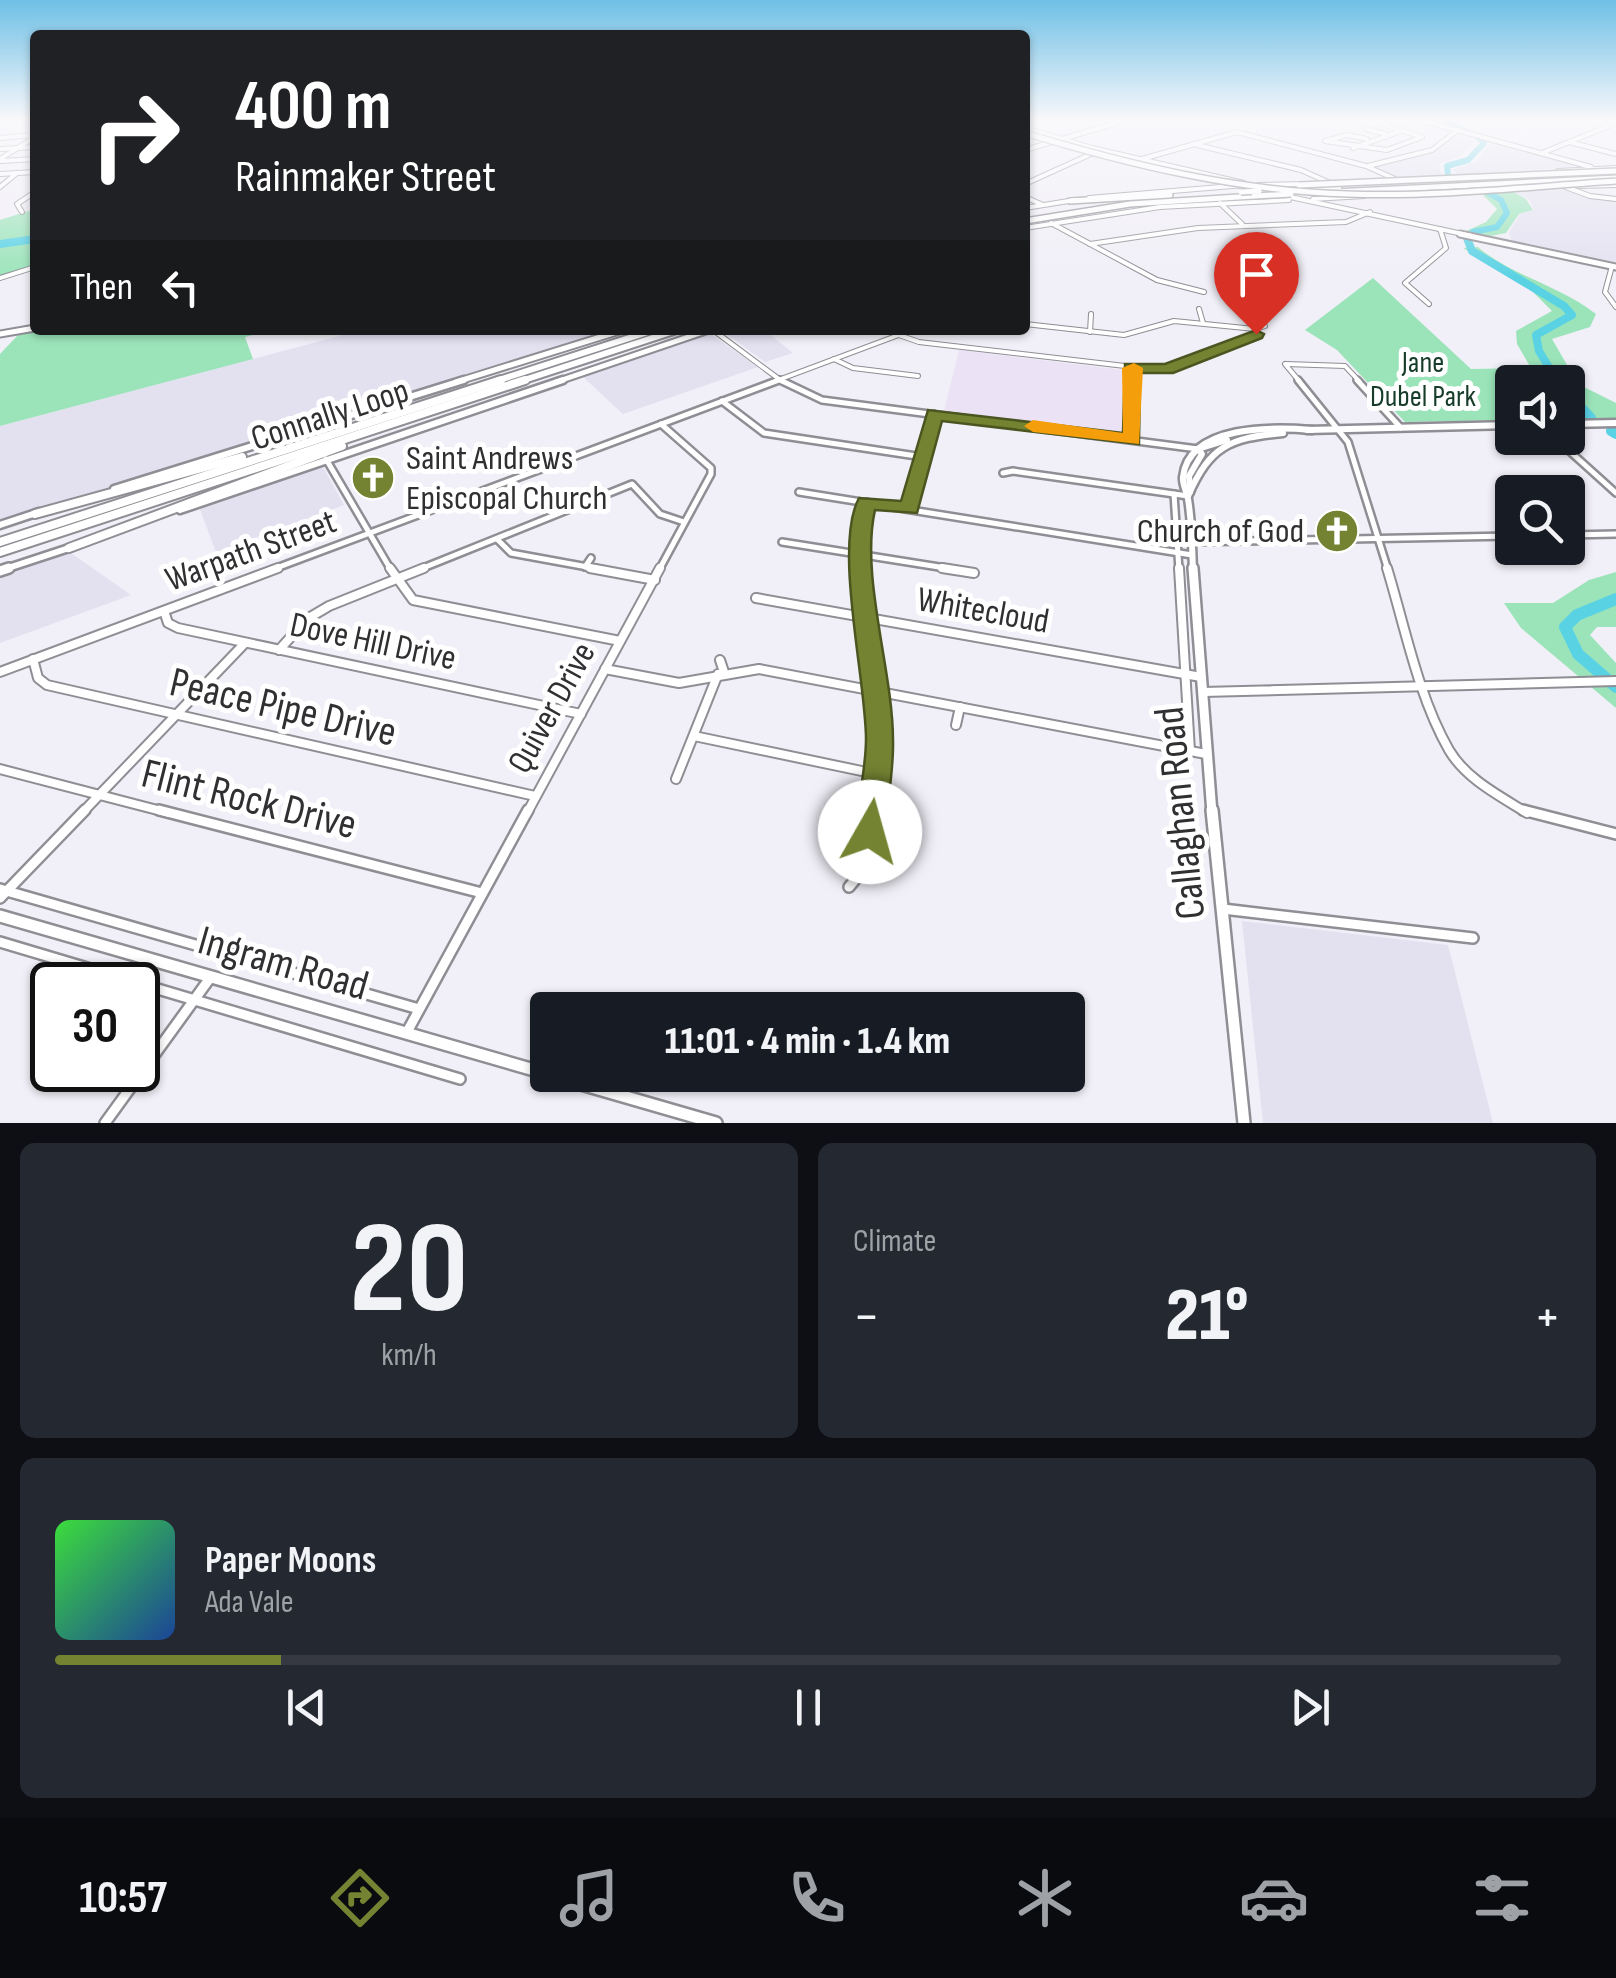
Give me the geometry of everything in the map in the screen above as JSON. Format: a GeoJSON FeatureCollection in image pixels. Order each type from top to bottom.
{"type":"FeatureCollection","features":[{"type":"Feature","properties":{"kind":"highway"},"geometry":{"type":"LineString","coordinates":[[1195,173],[1318,192],[1388,194],[1616,176]]}},
{"type":"Feature","properties":{"kind":"highway"},"geometry":{"type":"LineString","coordinates":[[1205,173],[1267,183],[1322,185],[1616,176]]}},
{"type":"Feature","properties":{"kind":"highway"},"geometry":{"type":"LineString","coordinates":[[1030,217],[1112,202],[1240,189],[1520,179],[1570,173]]}},
{"type":"Feature","properties":{"kind":"highway"},"geometry":{"type":"LineString","coordinates":[[1030,217],[1118,205],[1616,176]]}},
{"type":"Feature","properties":{"kind":"highway"},"geometry":{"type":"LineString","coordinates":[[1405,179],[1520,179]]}},
{"type":"Feature","properties":{"kind":"highway"},"geometry":{"type":"LineString","coordinates":[[1354,197],[1508,183]]}},
{"type":"Feature","properties":{"kind":"highway"},"geometry":{"type":"LineString","coordinates":[[1070,201],[1188,195]]}},
{"type":"Feature","properties":{"kind":"highway","name":"Connally Loop"},"geometry":{"type":"LineString","coordinates":[[0,542],[639,335]]}},
{"type":"Feature","properties":{"kind":"highway","name":"Connally Loop"},"geometry":{"type":"LineString","coordinates":[[0,552],[663,335]]}},
{"type":"Feature","properties":{"kind":"highway"},"geometry":{"type":"LineString","coordinates":[[69,548],[457,402]]}},
{"type":"Feature","properties":{"kind":"highway"},"geometry":{"type":"LineString","coordinates":[[35,514],[289,448]]}},
{"type":"Feature","properties":{"kind":"main road"},"geometry":{"type":"LineString","coordinates":[[1182,173],[1240,189],[1282,184]]}},
{"type":"Feature","properties":{"kind":"main road"},"geometry":{"type":"LineString","coordinates":[[1204,173],[1339,198]]}},
{"type":"Feature","properties":{"kind":"main road"},"geometry":{"type":"LineString","coordinates":[[1509,173],[1282,186],[1314,197],[1339,198],[1564,186],[1616,176]]}},
{"type":"Feature","properties":{"kind":"main road"},"geometry":{"type":"LineString","coordinates":[[1204,178],[1213,184],[1207,188]]}},
{"type":"Feature","properties":{"kind":"main road"},"geometry":{"type":"LineString","coordinates":[[1228,179],[1294,187]]}},
{"type":"Feature","properties":{"kind":"main road"},"geometry":{"type":"LineString","coordinates":[[1030,219],[1050,222],[1269,197],[1220,187]]}},
{"type":"Feature","properties":{"kind":"main road"},"geometry":{"type":"LineString","coordinates":[[1030,214],[1042,205],[1220,187],[1369,213],[1614,267]]}},
{"type":"Feature","properties":{"kind":"main road"},"geometry":{"type":"LineString","coordinates":[[1272,201],[1313,196],[1354,210]]}},
{"type":"Feature","properties":{"kind":"main road"},"geometry":{"type":"LineString","coordinates":[[1354,197],[1340,201],[1354,210]]}},
{"type":"Feature","properties":{"kind":"main road"},"geometry":{"type":"LineString","coordinates":[[1256,198],[1354,210]]}},
{"type":"Feature","properties":{"kind":"main road"},"geometry":{"type":"LineString","coordinates":[[0,334],[30,329]]}},
{"type":"Feature","properties":{"kind":"main road"},"geometry":{"type":"LineString","coordinates":[[0,524],[607,335]]}},
{"type":"Feature","properties":{"kind":"main road"},"geometry":{"type":"LineString","coordinates":[[0,571],[696,335]]}},
{"type":"Feature","properties":{"kind":"main road"},"geometry":{"type":"LineString","coordinates":[[1585,424],[1616,423]]}},
{"type":"Feature","properties":{"kind":"main road"},"geometry":{"type":"LineString","coordinates":[[1190,458],[1198,448],[1243,431],[1495,426]]}},
{"type":"Feature","properties":{"kind":"main road"},"geometry":{"type":"LineString","coordinates":[[1189,494],[1202,464],[1220,450],[1246,439],[1312,430]]}},
{"type":"Feature","properties":{"kind":"main road"},"geometry":{"type":"LineString","coordinates":[[1198,448],[1208,449],[1246,435],[1296,432]]}},
{"type":"Feature","properties":{"kind":"main road"},"geometry":{"type":"LineString","coordinates":[[1189,494],[1190,476],[1202,454],[1198,448]]}},
{"type":"Feature","properties":{"kind":"main road","name":"Callaghan Road"},"geometry":{"type":"LineString","coordinates":[[1190,458],[1182,479],[1189,494],[1206,754],[1244,1123]]}},
{"type":"Feature","properties":{"kind":"main road","name":"Ingram Road"},"geometry":{"type":"LineString","coordinates":[[0,916],[530,1070]]}},
{"type":"Feature","properties":{"kind":"main road","name":"Ingram Road"},"geometry":{"type":"LineString","coordinates":[[608,1092],[716,1123]]}},
{"type":"Feature","properties":{"kind":"street"},"geometry":{"type":"LineString","coordinates":[[1311,173],[1330,182]]}},
{"type":"Feature","properties":{"kind":"street"},"geometry":{"type":"LineString","coordinates":[[1383,173],[1395,179]]}},
{"type":"Feature","properties":{"kind":"street"},"geometry":{"type":"LineString","coordinates":[[1564,186],[1582,194],[1616,199]]}},
{"type":"Feature","properties":{"kind":"street"},"geometry":{"type":"LineString","coordinates":[[17,204],[30,195]]}},
{"type":"Feature","properties":{"kind":"street"},"geometry":{"type":"LineString","coordinates":[[1030,200],[1042,205]]}},
{"type":"Feature","properties":{"kind":"street"},"geometry":{"type":"LineString","coordinates":[[17,204],[30,202]]}},
{"type":"Feature","properties":{"kind":"street"},"geometry":{"type":"LineString","coordinates":[[1220,203],[1243,224]]}},
{"type":"Feature","properties":{"kind":"street"},"geometry":{"type":"LineString","coordinates":[[17,204],[22,212]]}},
{"type":"Feature","properties":{"kind":"street"},"geometry":{"type":"LineString","coordinates":[[1090,244],[1170,230],[1346,222],[1369,213]]}},
{"type":"Feature","properties":{"kind":"street"},"geometry":{"type":"LineString","coordinates":[[1050,222],[1163,282],[1204,292]]}},
{"type":"Feature","properties":{"kind":"street"},"geometry":{"type":"LineString","coordinates":[[1429,304],[1405,284],[1446,248],[1440,228]]}},
{"type":"Feature","properties":{"kind":"street"},"geometry":{"type":"LineString","coordinates":[[1614,267],[1605,292],[1616,308]]}},
{"type":"Feature","properties":{"kind":"street"},"geometry":{"type":"LineString","coordinates":[[0,278],[30,268]]}},
{"type":"Feature","properties":{"kind":"street"},"geometry":{"type":"LineString","coordinates":[[1199,310],[1202,323]]}},
{"type":"Feature","properties":{"kind":"street"},"geometry":{"type":"LineString","coordinates":[[1090,332],[1091,314]]}},
{"type":"Feature","properties":{"kind":"street"},"geometry":{"type":"LineString","coordinates":[[1030,325],[1128,335],[1160,321],[1255,329],[1265,326]]}},
{"type":"Feature","properties":{"kind":"street"},"geometry":{"type":"LineString","coordinates":[[899,335],[919,342],[1131,368],[1171,368],[1250,338],[1257,333],[1255,329]]}},
{"type":"Feature","properties":{"kind":"street"},"geometry":{"type":"LineString","coordinates":[[718,335],[780,379],[822,400],[1198,448]]}},
{"type":"Feature","properties":{"kind":"street","name":"Warpath Street"},"geometry":{"type":"LineString","coordinates":[[0,672],[899,335]]}},
{"type":"Feature","properties":{"kind":"street"},"geometry":{"type":"LineString","coordinates":[[834,359],[853,368],[918,376]]}},
{"type":"Feature","properties":{"kind":"street"},"geometry":{"type":"LineString","coordinates":[[1401,428],[1348,368],[1337,363],[1285,364],[1348,442],[1424,687],[1450,752],[1490,792],[1549,821],[1616,834]]}},
{"type":"Feature","properties":{"kind":"street"},"geometry":{"type":"LineString","coordinates":[[1131,368],[1132,440]]}},
{"type":"Feature","properties":{"kind":"street"},"geometry":{"type":"LineString","coordinates":[[722,401],[764,433],[923,457]]}},
{"type":"Feature","properties":{"kind":"street"},"geometry":{"type":"LineString","coordinates":[[909,509],[934,414]]}},
{"type":"Feature","properties":{"kind":"street","name":"Quiver Drive"},"geometry":{"type":"LineString","coordinates":[[406,1034],[712,470],[661,424]]}},
{"type":"Feature","properties":{"kind":"street"},"geometry":{"type":"LineString","coordinates":[[1174,446],[1190,458]]}},
{"type":"Feature","properties":{"kind":"street"},"geometry":{"type":"LineString","coordinates":[[1573,455],[1616,493]]}},
{"type":"Feature","properties":{"kind":"street"},"geometry":{"type":"LineString","coordinates":[[326,459],[407,596],[420,603],[620,641]]}},
{"type":"Feature","properties":{"kind":"street"},"geometry":{"type":"LineString","coordinates":[[1003,473],[1013,471],[1189,494]]}},
{"type":"Feature","properties":{"kind":"street"},"geometry":{"type":"LineString","coordinates":[[278,650],[315,612],[632,484],[660,514],[684,522]]}},
{"type":"Feature","properties":{"kind":"street"},"geometry":{"type":"LineString","coordinates":[[799,492],[1192,555]]}},
{"type":"Feature","properties":{"kind":"street","name":"Callaghan Road"},"geometry":{"type":"LineString","coordinates":[[1174,494],[1190,751]]}},
{"type":"Feature","properties":{"kind":"street"},"geometry":{"type":"LineString","coordinates":[[848,887],[864,869],[880,740],[862,527],[867,502]]}},
{"type":"Feature","properties":{"kind":"street"},"geometry":{"type":"LineString","coordinates":[[1585,535],[1616,534]]}},
{"type":"Feature","properties":{"kind":"street"},"geometry":{"type":"LineString","coordinates":[[1190,542],[1495,536]]}},
{"type":"Feature","properties":{"kind":"street"},"geometry":{"type":"LineString","coordinates":[[497,539],[512,553],[655,580]]}},
{"type":"Feature","properties":{"kind":"street"},"geometry":{"type":"LineString","coordinates":[[782,542],[974,573]]}},
{"type":"Feature","properties":{"kind":"street"},"geometry":{"type":"LineString","coordinates":[[584,567],[591,558]]}},
{"type":"Feature","properties":{"kind":"street","name":"Whitecloud"},"geometry":{"type":"LineString","coordinates":[[756,598],[1200,677]]}},
{"type":"Feature","properties":{"kind":"street","name":"Dove Hill Drive"},"geometry":{"type":"LineString","coordinates":[[164,610],[168,624],[178,628],[580,714]]}},
{"type":"Feature","properties":{"kind":"street"},"geometry":{"type":"LineString","coordinates":[[2,893],[246,642]]}},
{"type":"Feature","properties":{"kind":"street","name":"Peace Pipe Drive"},"geometry":{"type":"LineString","coordinates":[[34,659],[38,678],[47,685],[535,796]]}},
{"type":"Feature","properties":{"kind":"street"},"geometry":{"type":"LineString","coordinates":[[676,780],[721,673],[720,660]]}},
{"type":"Feature","properties":{"kind":"street"},"geometry":{"type":"LineString","coordinates":[[605,669],[676,682],[760,668],[1206,754]]}},
{"type":"Feature","properties":{"kind":"street"},"geometry":{"type":"LineString","coordinates":[[1202,692],[1616,681]]}},
{"type":"Feature","properties":{"kind":"street"},"geometry":{"type":"LineString","coordinates":[[956,725],[960,707]]}},
{"type":"Feature","properties":{"kind":"street"},"geometry":{"type":"LineString","coordinates":[[694,736],[876,774]]}},
{"type":"Feature","properties":{"kind":"street","name":"Flint Rock Drive"},"geometry":{"type":"LineString","coordinates":[[0,769],[482,893]]}},
{"type":"Feature","properties":{"kind":"street","name":"Ingram Road"},"geometry":{"type":"LineString","coordinates":[[2,893],[420,1009]]}},
{"type":"Feature","properties":{"kind":"street"},"geometry":{"type":"LineString","coordinates":[[1223,909],[1473,938]]}},
{"type":"Feature","properties":{"kind":"street","name":"Ingram Road"},"geometry":{"type":"LineString","coordinates":[[0,942],[460,1079]]}},
{"type":"Feature","properties":{"kind":"street"},"geometry":{"type":"LineString","coordinates":[[106,1123],[211,978]]}},
{"type":"Feature","properties":{"kind":"shaded area"},"geometry":{"type":"Polygon","coordinates":[[[1388,173],[1442,176],[1398,178],[1388,173]]]}},
{"type":"Feature","properties":{"kind":"shaded area"},"geometry":{"type":"Polygon","coordinates":[[[1561,187],[1616,200],[1616,264],[1512,241],[1509,233],[1520,214],[1534,210],[1529,199],[1511,190],[1561,187]]]}},
{"type":"Feature","properties":{"kind":"shaded area"},"geometry":{"type":"Polygon","coordinates":[[[343,335],[599,335],[0,523],[0,426],[343,335]]]}},
{"type":"Feature","properties":{"kind":"shaded area"},"geometry":{"type":"Polygon","coordinates":[[[703,335],[712,335],[758,367],[623,414],[581,375],[703,335]]]}},
{"type":"Feature","properties":{"kind":"shaded area"},"geometry":{"type":"Polygon","coordinates":[[[728,335],[770,335],[793,353],[765,362],[728,335]]]}},
{"type":"Feature","properties":{"kind":"shaded area"},"geometry":{"type":"Polygon","coordinates":[[[959,350],[1123,370],[1123,434],[944,411],[959,350]]]}},
{"type":"Feature","properties":{"kind":"shaded area"},"geometry":{"type":"Polygon","coordinates":[[[322,465],[344,505],[216,552],[199,507],[322,465]]]}},
{"type":"Feature","properties":{"kind":"shaded area"},"geometry":{"type":"Polygon","coordinates":[[[68,551],[131,595],[0,643],[0,575],[68,551]]]}},
{"type":"Feature","properties":{"kind":"shaded area"},"geometry":{"type":"Polygon","coordinates":[[[1242,921],[1448,945],[1493,1123],[1263,1123],[1242,921]]]}},
{"type":"Feature","properties":{"kind":"green space"},"geometry":{"type":"Polygon","coordinates":[[[1512,191],[1526,199],[1533,210],[1519,214],[1506,233],[1490,236],[1466,231],[1486,222],[1497,209],[1483,195],[1512,191]]]}},
{"type":"Feature","properties":{"kind":"green space"},"geometry":{"type":"Polygon","coordinates":[[[30,211],[30,266],[0,276],[0,220],[30,211]]]}},
{"type":"Feature","properties":{"kind":"green space","name":"Jane Dubel Park"},"geometry":{"type":"Polygon","coordinates":[[[1478,247],[1596,314],[1590,327],[1552,339],[1567,365],[1529,365],[1517,344],[1516,331],[1552,311],[1532,291],[1463,248],[1478,247]]]}},
{"type":"Feature","properties":{"kind":"green space","name":"Jane Dubel Park"},"geometry":{"type":"Polygon","coordinates":[[[1373,278],[1471,369],[1495,369],[1495,420],[1405,422],[1337,350],[1305,330],[1373,278]]]}},
{"type":"Feature","properties":{"kind":"green space"},"geometry":{"type":"Polygon","coordinates":[[[18,335],[253,335],[245,337],[253,359],[0,426],[0,354],[18,335]]]}},
{"type":"Feature","properties":{"kind":"green space","name":"Jane Dubel Park"},"geometry":{"type":"Polygon","coordinates":[[[1585,388],[1616,403],[1616,418],[1585,419],[1585,388]]]}},
{"type":"Feature","properties":{"kind":"green space"},"geometry":{"type":"Polygon","coordinates":[[[1616,572],[1616,627],[1597,627],[1590,635],[1616,663],[1616,708],[1521,628],[1504,603],[1553,603],[1589,580],[1616,572]]]}},
{"type":"Feature","properties":{"kind":"waterway"},"geometry":{"type":"LineString","coordinates":[[1473,232],[1497,227],[1507,213],[1501,200],[1485,191]]}},
{"type":"Feature","properties":{"kind":"waterway"},"geometry":{"type":"LineString","coordinates":[[1467,238],[1472,251],[1564,306],[1572,315],[1536,335],[1548,365]]}},
{"type":"Feature","properties":{"kind":"waterway"},"geometry":{"type":"LineString","coordinates":[[0,244],[30,240]]}},
{"type":"Feature","properties":{"kind":"waterway"},"geometry":{"type":"LineString","coordinates":[[1585,412],[1591,418]]}},
{"type":"Feature","properties":{"kind":"waterway"},"geometry":{"type":"LineString","coordinates":[[1611,431],[1616,434]]}},
{"type":"Feature","properties":{"kind":"waterway"},"geometry":{"type":"LineString","coordinates":[[1616,599],[1577,615],[1565,627],[1578,654],[1616,687]]}},
{"type":"Feature","properties":{"kind":"slow traffic"},"geometry":{"type":"LineString","coordinates":[[1033,426],[1132,440],[1134,368]]}},
{"type":"Feature","properties":{"kind":"place","name":"Saint Andrews Episcopal Church"},"geometry":{"type":"Point","coordinates":[373,478]}},
{"type":"Feature","properties":{"kind":"place","name":"Church of God"},"geometry":{"type":"Point","coordinates":[1337,531]}},
{"type":"Feature","properties":{"kind":"route"},"geometry":{"type":"LineString","coordinates":[[870,832],[880,740],[863,573],[862,521],[867,502],[909,509],[934,414],[1132,440],[1131,368],[1167,370],[1256,334]]}}]}
